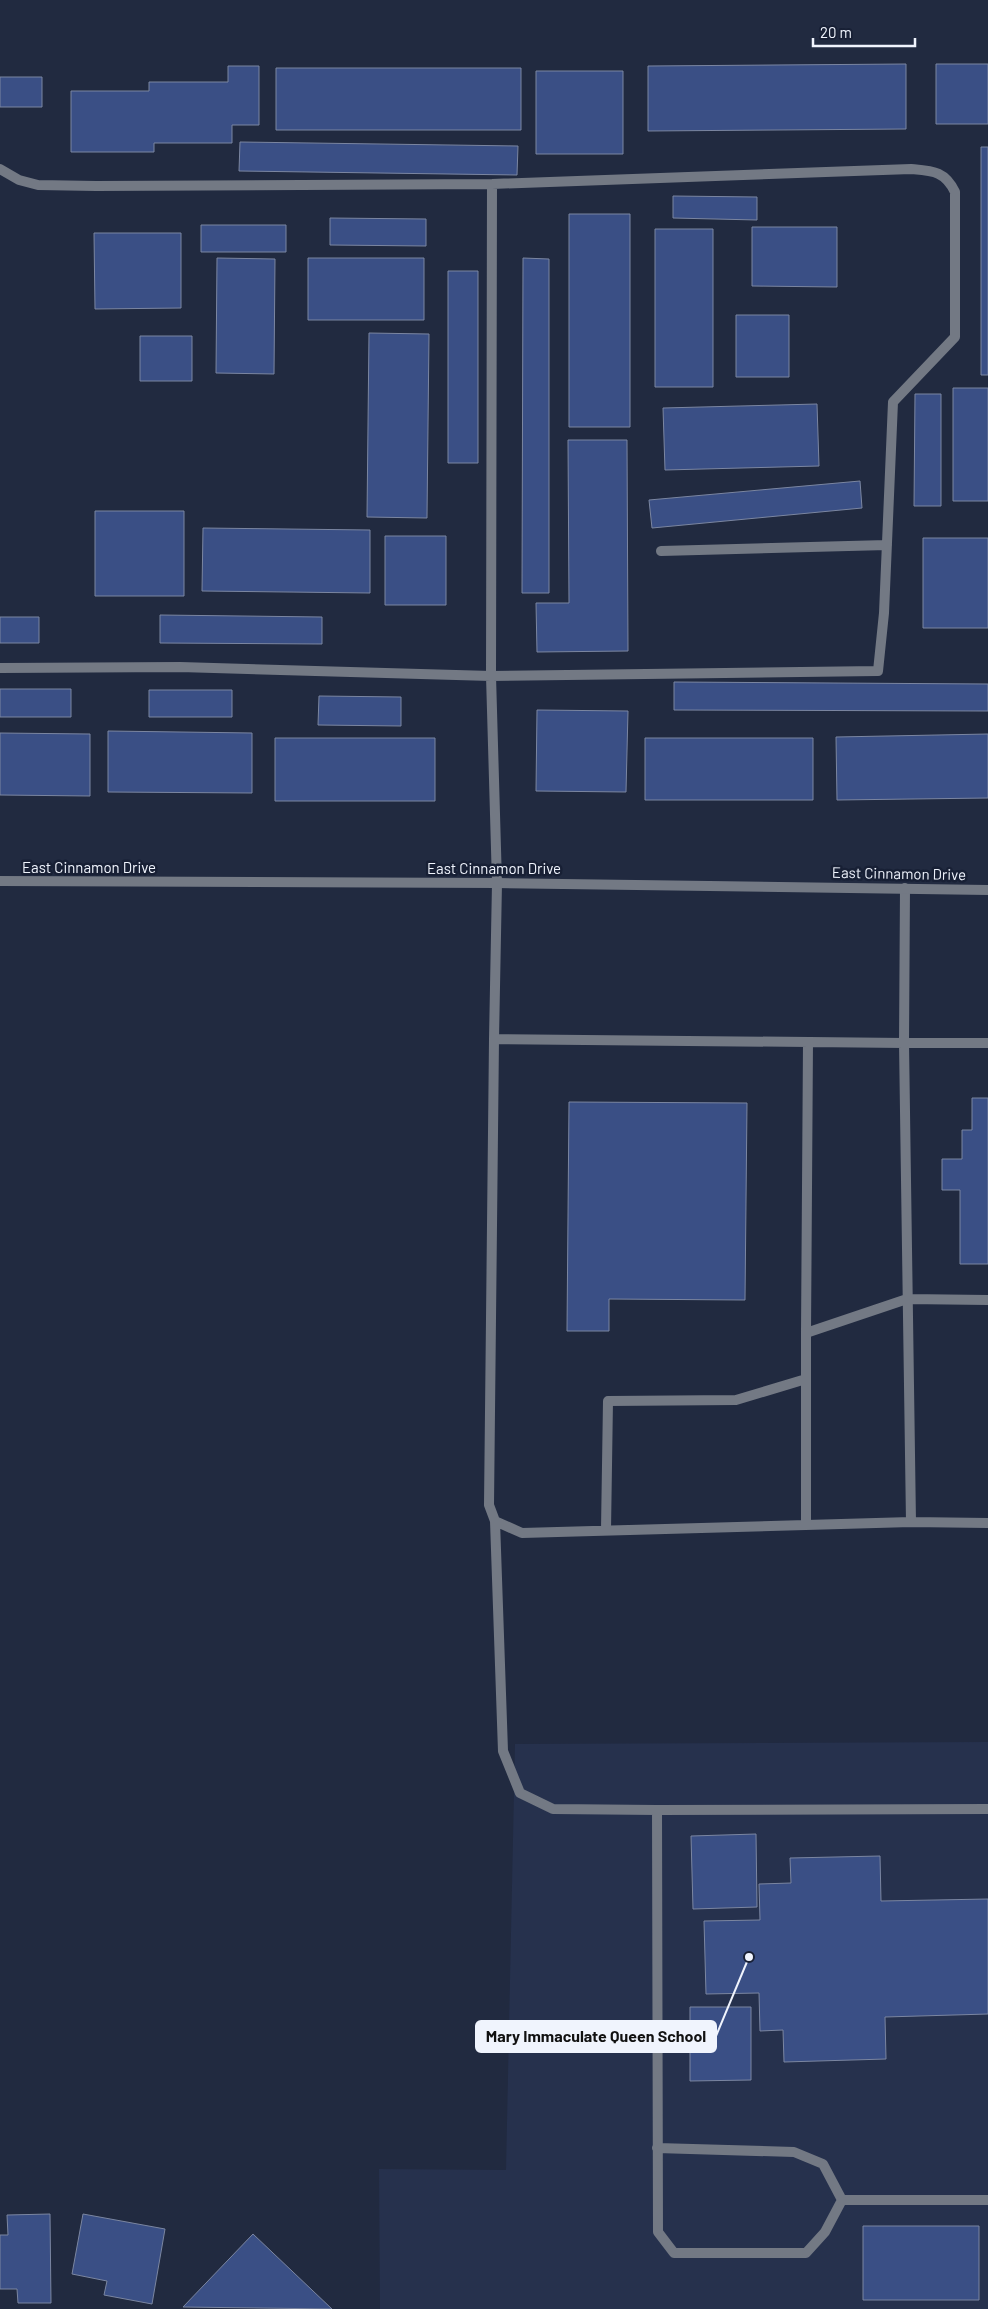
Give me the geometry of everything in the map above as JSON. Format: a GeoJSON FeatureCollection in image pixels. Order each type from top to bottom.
{"type":"FeatureCollection","features":[{"type":"Feature","properties":{"kind":"street"},"geometry":{"type":"LineString","coordinates":[[0,169],[18,180],[38,185],[492,184],[911,169],[936,172],[949,180],[955,192],[955,337],[893,402],[884,613],[878,671],[491,676],[180,667],[0,668]]}},
{"type":"Feature","properties":{"kind":"street"},"geometry":{"type":"LineString","coordinates":[[492,184],[491,676],[497,883],[489,1506],[495,1521],[503,1751],[520,1793],[553,1809],[988,1809]]}},
{"type":"Feature","properties":{"kind":"street"},"geometry":{"type":"LineString","coordinates":[[661,550],[887,545]]}},
{"type":"Feature","properties":{"kind":"street","name":"East Cinnamon Drive"},"geometry":{"type":"LineString","coordinates":[[0,881],[497,883],[988,890]]}},
{"type":"Feature","properties":{"kind":"street"},"geometry":{"type":"LineString","coordinates":[[905,888],[904,1043],[911,1522]]}},
{"type":"Feature","properties":{"kind":"street"},"geometry":{"type":"LineString","coordinates":[[494,1039],[988,1043]]}},
{"type":"Feature","properties":{"kind":"street"},"geometry":{"type":"LineString","coordinates":[[806,1525],[808,1042]]}},
{"type":"Feature","properties":{"kind":"street"},"geometry":{"type":"LineString","coordinates":[[806,1333],[907,1299],[988,1300]]}},
{"type":"Feature","properties":{"kind":"street"},"geometry":{"type":"LineString","coordinates":[[606,1530],[608,1401],[736,1400],[806,1379]]}},
{"type":"Feature","properties":{"kind":"street"},"geometry":{"type":"LineString","coordinates":[[495,1521],[522,1533],[911,1522],[988,1523]]}},
{"type":"Feature","properties":{"kind":"street"},"geometry":{"type":"LineString","coordinates":[[656,1810],[656,2148],[658,2232],[674,2253],[806,2253],[825,2232],[842,2200]]}},
{"type":"Feature","properties":{"kind":"street"},"geometry":{"type":"LineString","coordinates":[[656,2148],[794,2152],[823,2164],[842,2200]]}},
{"type":"Feature","properties":{"kind":"street"},"geometry":{"type":"LineString","coordinates":[[842,2200],[988,2200]]}},
{"type":"Feature","properties":{"kind":"shaded area"},"geometry":{"type":"Polygon","coordinates":[[[988,1742],[988,2309],[380,2309],[379,2169],[506,2170],[515,1744],[988,1742]]]}},
{"type":"Feature","properties":{"kind":"building"},"geometry":{"type":"Polygon","coordinates":[[[906,64],[906,129],[648,131],[648,66],[906,64]]]}},
{"type":"Feature","properties":{"kind":"building"},"geometry":{"type":"Polygon","coordinates":[[[936,64],[988,64],[988,124],[936,124],[936,64]]]}},
{"type":"Feature","properties":{"kind":"building"},"geometry":{"type":"Polygon","coordinates":[[[228,66],[259,66],[259,125],[232,125],[232,143],[154,143],[154,152],[71,152],[71,91],[149,91],[149,82],[228,82],[228,66]]]}},
{"type":"Feature","properties":{"kind":"building"},"geometry":{"type":"Polygon","coordinates":[[[276,68],[521,68],[521,130],[276,130],[276,68]]]}},
{"type":"Feature","properties":{"kind":"building"},"geometry":{"type":"Polygon","coordinates":[[[536,71],[623,71],[623,154],[536,154],[536,71]]]}},
{"type":"Feature","properties":{"kind":"building"},"geometry":{"type":"Polygon","coordinates":[[[0,77],[42,77],[42,107],[0,107],[0,77]]]}},
{"type":"Feature","properties":{"kind":"building"},"geometry":{"type":"Polygon","coordinates":[[[240,142],[518,146],[517,175],[239,171],[240,142]]]}},
{"type":"Feature","properties":{"kind":"building"},"geometry":{"type":"Polygon","coordinates":[[[981,147],[988,147],[988,375],[981,375],[981,147]]]}},
{"type":"Feature","properties":{"kind":"building"},"geometry":{"type":"Polygon","coordinates":[[[673,196],[757,197],[757,220],[673,218],[673,196]]]}},
{"type":"Feature","properties":{"kind":"building"},"geometry":{"type":"Polygon","coordinates":[[[569,214],[630,214],[630,427],[569,427],[569,214]]]}},
{"type":"Feature","properties":{"kind":"building"},"geometry":{"type":"Polygon","coordinates":[[[330,218],[426,219],[426,246],[330,245],[330,218]]]}},
{"type":"Feature","properties":{"kind":"building"},"geometry":{"type":"Polygon","coordinates":[[[201,225],[286,225],[286,252],[201,252],[201,225]]]}},
{"type":"Feature","properties":{"kind":"building"},"geometry":{"type":"Polygon","coordinates":[[[752,227],[837,227],[837,287],[752,286],[752,227]]]}},
{"type":"Feature","properties":{"kind":"building"},"geometry":{"type":"Polygon","coordinates":[[[655,229],[713,229],[713,387],[655,387],[655,229]]]}},
{"type":"Feature","properties":{"kind":"building"},"geometry":{"type":"Polygon","coordinates":[[[94,233],[181,233],[181,308],[95,309],[94,233]]]}},
{"type":"Feature","properties":{"kind":"building"},"geometry":{"type":"Polygon","coordinates":[[[217,258],[275,259],[274,374],[216,373],[217,258]]]}},
{"type":"Feature","properties":{"kind":"building"},"geometry":{"type":"Polygon","coordinates":[[[308,258],[424,258],[424,320],[308,320],[308,258]]]}},
{"type":"Feature","properties":{"kind":"building"},"geometry":{"type":"Polygon","coordinates":[[[523,258],[549,259],[549,593],[522,593],[523,258]]]}},
{"type":"Feature","properties":{"kind":"building"},"geometry":{"type":"Polygon","coordinates":[[[448,271],[478,271],[478,463],[448,463],[448,271]]]}},
{"type":"Feature","properties":{"kind":"building"},"geometry":{"type":"Polygon","coordinates":[[[736,315],[789,315],[789,377],[736,377],[736,315]]]}},
{"type":"Feature","properties":{"kind":"building"},"geometry":{"type":"Polygon","coordinates":[[[369,333],[429,334],[427,518],[367,517],[369,333]]]}},
{"type":"Feature","properties":{"kind":"building"},"geometry":{"type":"Polygon","coordinates":[[[140,336],[192,336],[192,381],[140,381],[140,336]]]}},
{"type":"Feature","properties":{"kind":"building"},"geometry":{"type":"Polygon","coordinates":[[[953,388],[988,388],[988,501],[953,501],[953,388]]]}},
{"type":"Feature","properties":{"kind":"building"},"geometry":{"type":"Polygon","coordinates":[[[915,394],[941,394],[941,506],[914,506],[915,394]]]}},
{"type":"Feature","properties":{"kind":"building"},"geometry":{"type":"Polygon","coordinates":[[[817,404],[819,466],[665,470],[663,408],[817,404]]]}},
{"type":"Feature","properties":{"kind":"building"},"geometry":{"type":"Polygon","coordinates":[[[568,440],[627,440],[628,651],[537,652],[536,603],[569,603],[568,440]]]}},
{"type":"Feature","properties":{"kind":"building"},"geometry":{"type":"Polygon","coordinates":[[[860,481],[862,508],[652,528],[649,500],[860,481]]]}},
{"type":"Feature","properties":{"kind":"building"},"geometry":{"type":"Polygon","coordinates":[[[95,511],[184,511],[184,596],[95,596],[95,511]]]}},
{"type":"Feature","properties":{"kind":"building"},"geometry":{"type":"Polygon","coordinates":[[[203,528],[370,530],[370,593],[202,591],[203,528]]]}},
{"type":"Feature","properties":{"kind":"building"},"geometry":{"type":"Polygon","coordinates":[[[385,536],[446,536],[446,605],[385,605],[385,536]]]}},
{"type":"Feature","properties":{"kind":"building"},"geometry":{"type":"Polygon","coordinates":[[[923,538],[988,538],[988,628],[923,628],[923,538]]]}},
{"type":"Feature","properties":{"kind":"building"},"geometry":{"type":"Polygon","coordinates":[[[160,615],[322,617],[322,644],[160,643],[160,615]]]}},
{"type":"Feature","properties":{"kind":"building"},"geometry":{"type":"Polygon","coordinates":[[[0,617],[39,617],[39,643],[0,643],[0,617]]]}},
{"type":"Feature","properties":{"kind":"building"},"geometry":{"type":"Polygon","coordinates":[[[674,682],[988,684],[988,711],[674,710],[674,682]]]}},
{"type":"Feature","properties":{"kind":"building"},"geometry":{"type":"Polygon","coordinates":[[[0,689],[71,689],[71,717],[0,717],[0,689]]]}},
{"type":"Feature","properties":{"kind":"building"},"geometry":{"type":"Polygon","coordinates":[[[149,690],[232,690],[232,717],[149,717],[149,690]]]}},
{"type":"Feature","properties":{"kind":"building"},"geometry":{"type":"Polygon","coordinates":[[[319,696],[401,697],[401,726],[318,725],[319,696]]]}},
{"type":"Feature","properties":{"kind":"building"},"geometry":{"type":"Polygon","coordinates":[[[537,710],[628,711],[626,792],[536,791],[537,710]]]}},
{"type":"Feature","properties":{"kind":"building"},"geometry":{"type":"Polygon","coordinates":[[[108,731],[252,733],[252,793],[108,792],[108,731]]]}},
{"type":"Feature","properties":{"kind":"building"},"geometry":{"type":"Polygon","coordinates":[[[0,733],[90,734],[90,796],[0,795],[0,733]]]}},
{"type":"Feature","properties":{"kind":"building"},"geometry":{"type":"Polygon","coordinates":[[[988,734],[988,798],[837,800],[836,737],[988,734]]]}},
{"type":"Feature","properties":{"kind":"building"},"geometry":{"type":"Polygon","coordinates":[[[275,738],[435,738],[435,801],[275,801],[275,738]]]}},
{"type":"Feature","properties":{"kind":"building"},"geometry":{"type":"Polygon","coordinates":[[[645,738],[813,738],[813,800],[645,800],[645,738]]]}},
{"type":"Feature","properties":{"kind":"building"},"geometry":{"type":"Polygon","coordinates":[[[972,1098],[988,1098],[988,1264],[960,1264],[960,1190],[942,1190],[942,1159],[962,1159],[962,1130],[972,1130],[972,1098]]]}},
{"type":"Feature","properties":{"kind":"building"},"geometry":{"type":"Polygon","coordinates":[[[569,1102],[747,1103],[745,1300],[609,1299],[609,1331],[567,1331],[569,1102]]]}},
{"type":"Feature","properties":{"kind":"building"},"geometry":{"type":"Polygon","coordinates":[[[756,1834],[757,1907],[693,1909],[691,1836],[756,1834]]]}},
{"type":"Feature","properties":{"kind":"building"},"geometry":{"type":"Polygon","coordinates":[[[880,1856],[881,1901],[988,1899],[988,2014],[885,2017],[886,2059],[784,2062],[783,2030],[760,2031],[759,1993],[706,1994],[704,1921],[760,1920],[759,1884],[791,1883],[790,1858],[880,1856]]]}},
{"type":"Feature","properties":{"kind":"building"},"geometry":{"type":"Polygon","coordinates":[[[690,2007],[751,2007],[751,2080],[690,2081],[690,2007]]]}},
{"type":"Feature","properties":{"kind":"building"},"geometry":{"type":"Polygon","coordinates":[[[50,2214],[51,2303],[18,2303],[17,2289],[0,2289],[0,2235],[8,2235],[7,2215],[50,2214]]]}},
{"type":"Feature","properties":{"kind":"building"},"geometry":{"type":"Polygon","coordinates":[[[83,2214],[165,2229],[152,2304],[104,2295],[107,2281],[72,2274],[83,2214]]]}},
{"type":"Feature","properties":{"kind":"building"},"geometry":{"type":"Polygon","coordinates":[[[863,2226],[979,2226],[979,2300],[863,2300],[863,2226]]]}},
{"type":"Feature","properties":{"kind":"building"},"geometry":{"type":"Polygon","coordinates":[[[253,2234],[332,2309],[183,2307],[253,2234]]]}},
{"type":"Feature","properties":{"kind":"place","name":"Mary Immaculate Queen School"},"geometry":{"type":"Point","coordinates":[749,1957]}}]}
